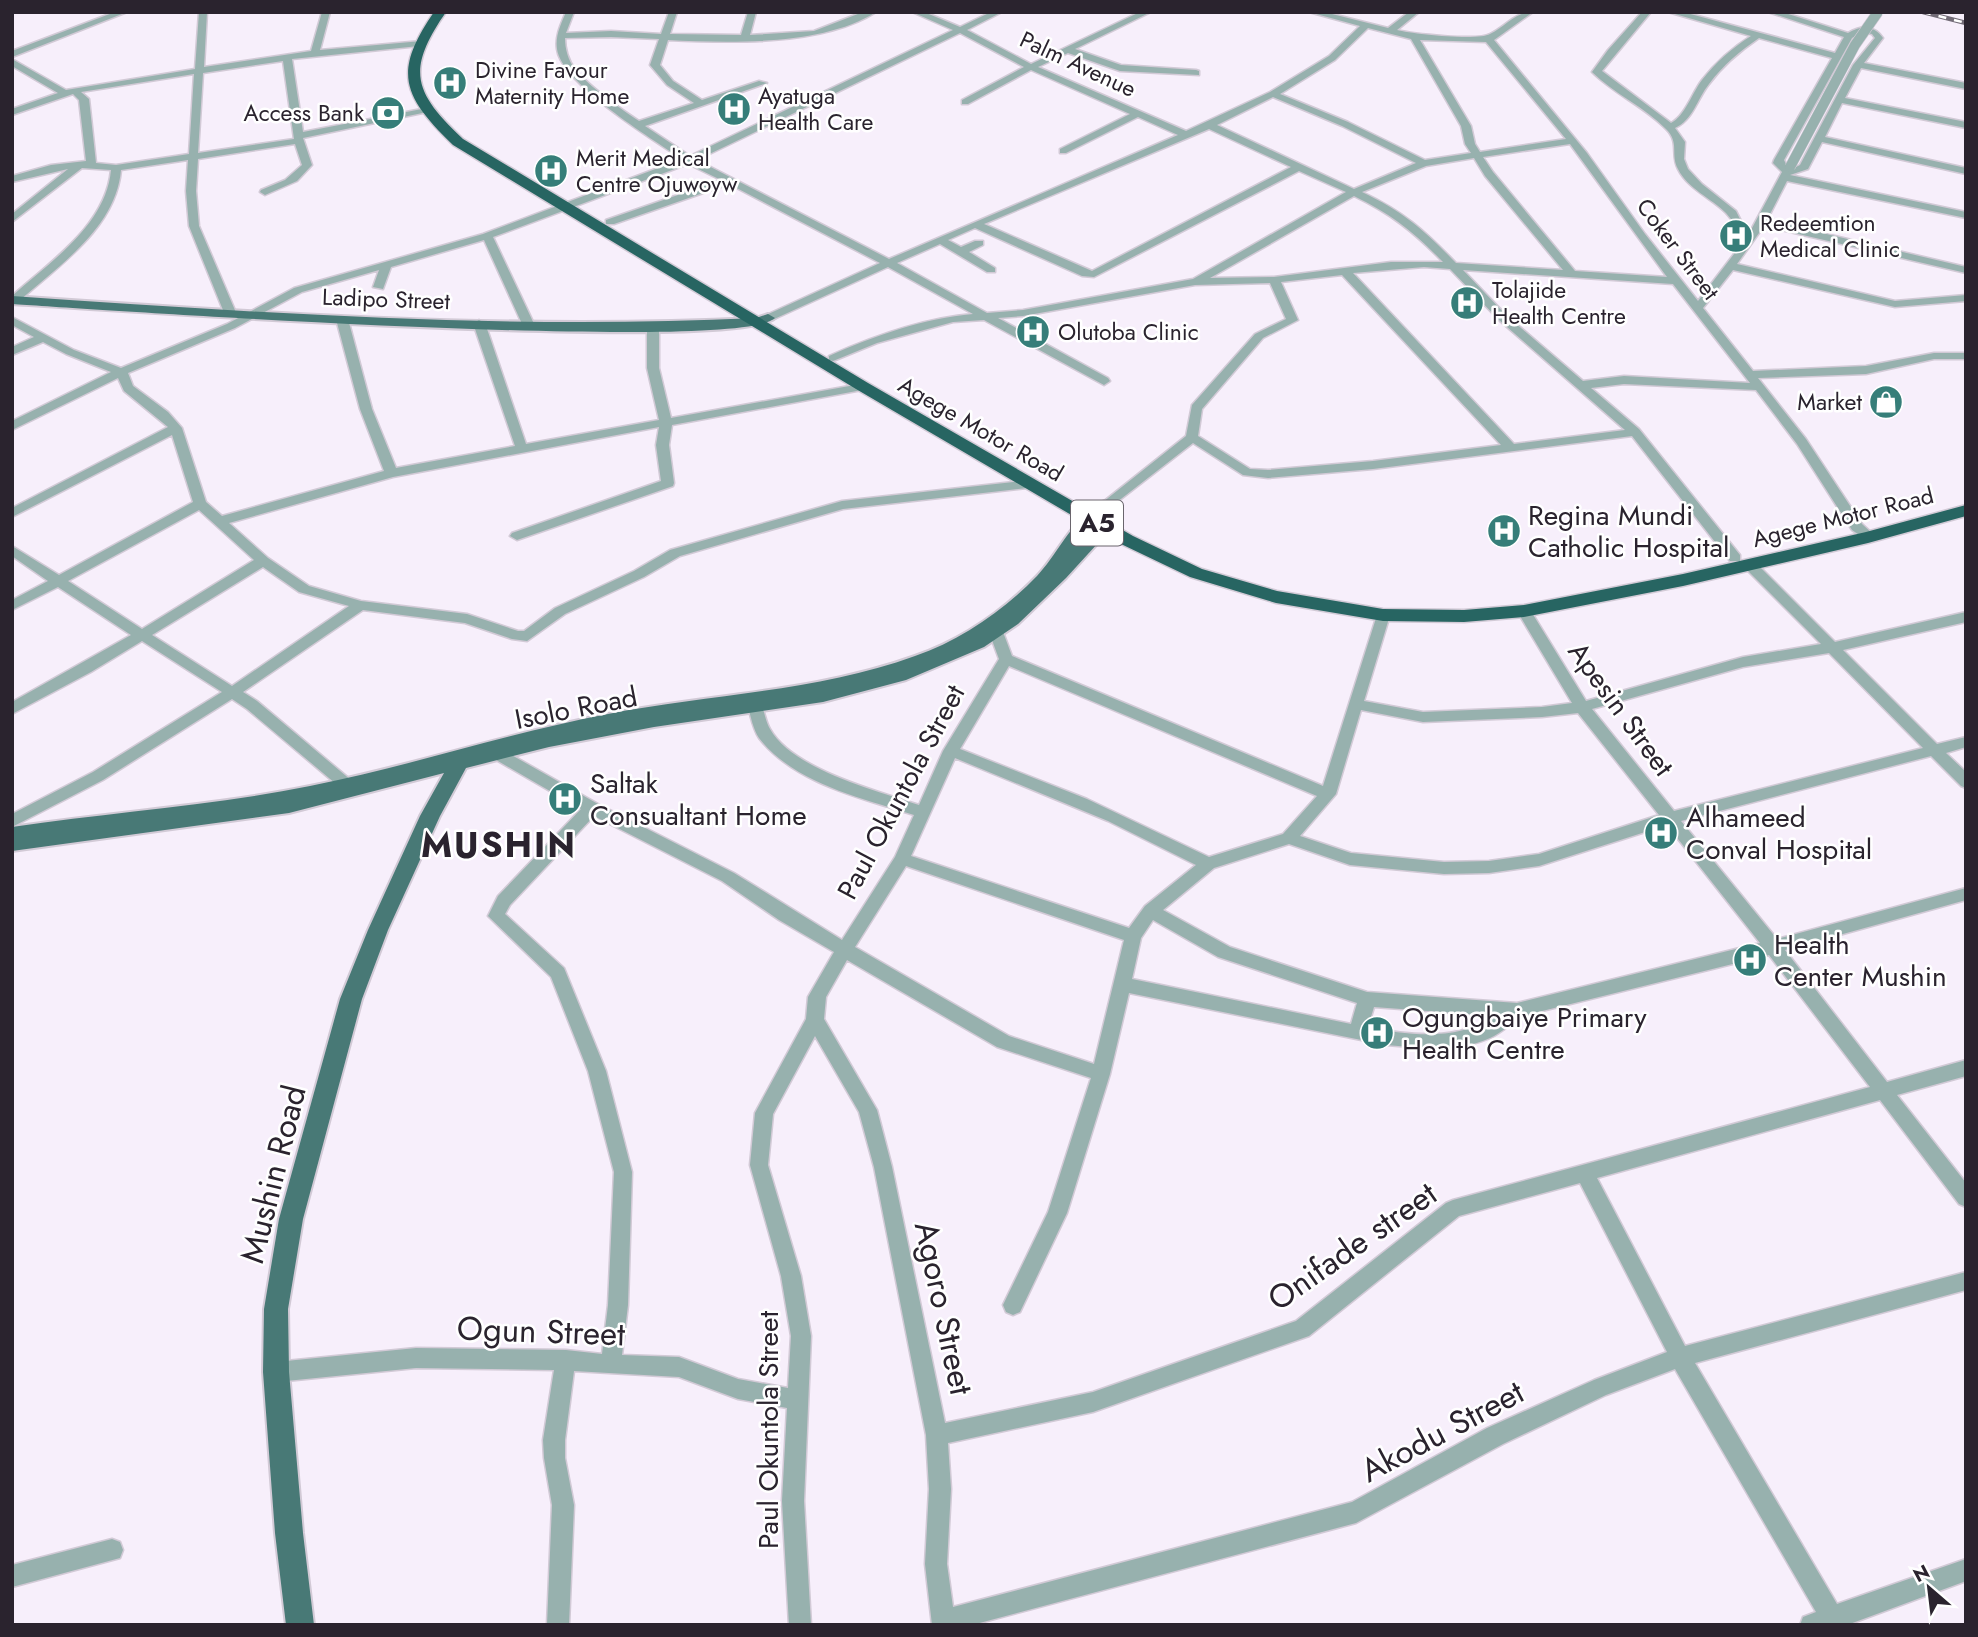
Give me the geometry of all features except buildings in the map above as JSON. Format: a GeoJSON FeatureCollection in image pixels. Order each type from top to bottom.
{"type":"FeatureCollection","features":[{"type":"Feature","properties":{"kind":"highway","name":"Agege Motor Road"},"geometry":{"type":"LineString","coordinates":[[440,12],[419,43],[412,75],[418,97],[427,111],[458,142],[573,205],[610,222],[862,386],[1031,484],[1174,552],[1246,580],[1318,596],[1394,605],[1520,603],[1742,561]]}},
{"type":"Feature","properties":{"kind":"highway","name":"Agege Motor Road"},"geometry":{"type":"LineString","coordinates":[[448,12],[433,34],[423,81],[432,102],[450,123],[573,205],[763,320],[834,358],[1196,573],[1276,597],[1383,615],[1464,616],[1524,611],[1862,532],[1966,511]]}},
{"type":"Feature","properties":{"kind":"highway","name":"Agege Motor Road"},"geometry":{"type":"LineString","coordinates":[[1862,532],[1966,498]]}},
{"type":"Feature","properties":{"kind":"main road","name":"Ladipo Street"},"geometry":{"type":"LineString","coordinates":[[13,300],[238,316],[529,326],[653,327],[763,320]]}},
{"type":"Feature","properties":{"kind":"main road","name":"Isolo Road"},"geometry":{"type":"LineString","coordinates":[[12,844],[289,806],[496,753],[608,728],[836,694],[900,676],[996,632],[1032,603],[1100,515]]}},
{"type":"Feature","properties":{"kind":"main road","name":"Isolo Road"},"geometry":{"type":"LineString","coordinates":[[12,834],[271,800],[348,785],[547,732],[869,677],[923,660],[986,629],[1059,564],[1100,515]]}},
{"type":"Feature","properties":{"kind":"main road","name":"Mushin Road"},"geometry":{"type":"LineString","coordinates":[[300,1625],[289,1533],[276,1371],[276,1309],[291,1219],[351,999],[377,930],[430,816],[459,763]]}},
{"type":"Feature","properties":{"kind":"street"},"geometry":{"type":"LineString","coordinates":[[12,54],[123,12]]}},
{"type":"Feature","properties":{"kind":"street"},"geometry":{"type":"LineString","coordinates":[[203,12],[191,191],[194,226],[238,316]]}},
{"type":"Feature","properties":{"kind":"street"},"geometry":{"type":"LineString","coordinates":[[315,53],[326,12]]}},
{"type":"Feature","properties":{"kind":"street"},"geometry":{"type":"LineString","coordinates":[[570,12],[561,36],[561,51],[571,71],[638,125],[689,160],[888,263],[1104,381]]}},
{"type":"Feature","properties":{"kind":"street"},"geometry":{"type":"LineString","coordinates":[[673,12],[655,65],[670,83],[701,103]]}},
{"type":"Feature","properties":{"kind":"street"},"geometry":{"type":"LineString","coordinates":[[745,37],[752,12]]}},
{"type":"Feature","properties":{"kind":"street"},"geometry":{"type":"LineString","coordinates":[[561,36],[611,34],[664,38],[815,33],[872,12]]}},
{"type":"Feature","properties":{"kind":"street","name":"Palm Avenue"},"geometry":{"type":"LineString","coordinates":[[916,12],[960,30],[1031,67],[1186,135]]}},
{"type":"Feature","properties":{"kind":"street"},"geometry":{"type":"LineString","coordinates":[[12,426],[121,372],[231,326],[238,316],[298,290],[487,236],[689,160],[998,12]]}},
{"type":"Feature","properties":{"kind":"street"},"geometry":{"type":"LineString","coordinates":[[965,102],[1031,67],[1147,12]]}},
{"type":"Feature","properties":{"kind":"street"},"geometry":{"type":"LineString","coordinates":[[1314,12],[1414,37],[1489,39],[1528,12]]}},
{"type":"Feature","properties":{"kind":"street"},"geometry":{"type":"LineString","coordinates":[[1390,32],[1415,12]]}},
{"type":"Feature","properties":{"kind":"street"},"geometry":{"type":"LineString","coordinates":[[1647,12],[1597,72],[1670,127],[1679,142],[1679,159],[1684,170],[1698,186],[1732,213],[1737,223],[1753,237]]}},
{"type":"Feature","properties":{"kind":"street"},"geometry":{"type":"LineString","coordinates":[[1672,12],[1838,57]]}},
{"type":"Feature","properties":{"kind":"street"},"geometry":{"type":"LineString","coordinates":[[1702,20],[1709,12]]}},
{"type":"Feature","properties":{"kind":"street"},"geometry":{"type":"LineString","coordinates":[[1772,12],[1792,15],[1849,36]]}},
{"type":"Feature","properties":{"kind":"street"},"geometry":{"type":"LineString","coordinates":[[1697,309],[1753,237],[1855,45],[1878,12]]}},
{"type":"Feature","properties":{"kind":"street"},"geometry":{"type":"LineString","coordinates":[[763,320],[975,224],[1209,125],[1273,94],[1332,58],[1365,26]]}},
{"type":"Feature","properties":{"kind":"street"},"geometry":{"type":"LineString","coordinates":[[1787,172],[1804,167],[1858,65],[1879,38],[1878,34],[1861,30],[1849,36],[1778,163],[1787,172],[1966,215]]}},
{"type":"Feature","properties":{"kind":"street"},"geometry":{"type":"LineString","coordinates":[[1670,127],[1683,121],[1695,93],[1719,65],[1757,36]]}},
{"type":"Feature","properties":{"kind":"street"},"geometry":{"type":"LineString","coordinates":[[1414,37],[1466,127],[1477,155],[1494,181],[1573,275]]}},
{"type":"Feature","properties":{"kind":"street","name":"Coker Street"},"geometry":{"type":"LineString","coordinates":[[1489,39],[1572,141],[1697,309],[1802,442],[1862,532]]}},
{"type":"Feature","properties":{"kind":"street"},"geometry":{"type":"LineString","coordinates":[[12,113],[69,91],[315,53],[419,43]]}},
{"type":"Feature","properties":{"kind":"street"},"geometry":{"type":"LineString","coordinates":[[1069,50],[1120,68],[1196,73]]}},
{"type":"Feature","properties":{"kind":"street"},"geometry":{"type":"LineString","coordinates":[[265,192],[300,176],[307,164],[299,139],[287,58]]}},
{"type":"Feature","properties":{"kind":"street"},"geometry":{"type":"LineString","coordinates":[[12,62],[84,99],[86,163]]}},
{"type":"Feature","properties":{"kind":"street"},"geometry":{"type":"LineString","coordinates":[[1858,65],[1962,85],[1966,74]]}},
{"type":"Feature","properties":{"kind":"street"},"geometry":{"type":"LineString","coordinates":[[638,125],[762,83]]}},
{"type":"Feature","properties":{"kind":"street"},"geometry":{"type":"LineString","coordinates":[[1273,94],[1345,124],[1424,163]]}},
{"type":"Feature","properties":{"kind":"street"},"geometry":{"type":"LineString","coordinates":[[1839,100],[1966,125]]}},
{"type":"Feature","properties":{"kind":"street"},"geometry":{"type":"LineString","coordinates":[[12,179],[86,163],[116,168],[299,139],[427,111]]}},
{"type":"Feature","properties":{"kind":"street"},"geometry":{"type":"LineString","coordinates":[[1063,151],[1139,113]]}},
{"type":"Feature","properties":{"kind":"street"},"geometry":{"type":"LineString","coordinates":[[1209,125],[1396,214],[1417,229],[1493,309],[1634,432],[1742,561],[1834,647],[1966,782]]}},
{"type":"Feature","properties":{"kind":"street"},"geometry":{"type":"LineString","coordinates":[[1818,138],[1966,171]]}},
{"type":"Feature","properties":{"kind":"street"},"geometry":{"type":"LineString","coordinates":[[1195,282],[1352,193],[1424,163],[1572,141]]}},
{"type":"Feature","properties":{"kind":"street"},"geometry":{"type":"LineString","coordinates":[[12,219],[86,163]]}},
{"type":"Feature","properties":{"kind":"street"},"geometry":{"type":"LineString","coordinates":[[975,224],[1086,274],[1094,274],[1298,167]]}},
{"type":"Feature","properties":{"kind":"street"},"geometry":{"type":"LineString","coordinates":[[13,300],[88,233],[114,190],[116,168]]}},
{"type":"Feature","properties":{"kind":"street"},"geometry":{"type":"LineString","coordinates":[[610,222],[730,180]]}},
{"type":"Feature","properties":{"kind":"street"},"geometry":{"type":"LineString","coordinates":[[1762,222],[1966,270]]}},
{"type":"Feature","properties":{"kind":"street"},"geometry":{"type":"LineString","coordinates":[[487,236],[529,326]]}},
{"type":"Feature","properties":{"kind":"street"},"geometry":{"type":"LineString","coordinates":[[941,240],[991,270]]}},
{"type":"Feature","properties":{"kind":"street"},"geometry":{"type":"LineString","coordinates":[[960,252],[979,243]]}},
{"type":"Feature","properties":{"kind":"street"},"geometry":{"type":"LineString","coordinates":[[379,287],[386,264]]}},
{"type":"Feature","properties":{"kind":"street"},"geometry":{"type":"LineString","coordinates":[[834,358],[912,328],[952,319],[1023,313],[1195,282],[1274,280],[1391,265],[1676,281]]}},
{"type":"Feature","properties":{"kind":"street"},"geometry":{"type":"LineString","coordinates":[[1731,266],[1888,303],[1907,304],[1966,298]]}},
{"type":"Feature","properties":{"kind":"street"},"geometry":{"type":"LineString","coordinates":[[1345,271],[1511,448]]}},
{"type":"Feature","properties":{"kind":"street"},"geometry":{"type":"LineString","coordinates":[[1100,515],[1192,437],[1196,408],[1259,335],[1292,320],[1274,280]]}},
{"type":"Feature","properties":{"kind":"street"},"geometry":{"type":"LineString","coordinates":[[342,319],[366,409],[391,473]]}},
{"type":"Feature","properties":{"kind":"street"},"geometry":{"type":"LineString","coordinates":[[12,320],[41,338],[96,364],[121,372],[128,388],[164,415],[176,428],[200,504],[262,561],[304,589],[361,605],[467,619],[517,636],[527,636],[560,611],[639,574],[675,553],[842,505],[1031,484]]}},
{"type":"Feature","properties":{"kind":"street"},"geometry":{"type":"LineString","coordinates":[[479,323],[522,450]]}},
{"type":"Feature","properties":{"kind":"street"},"geometry":{"type":"LineString","coordinates":[[517,536],[668,483],[664,461],[663,431],[666,424],[653,368],[653,327]]}},
{"type":"Feature","properties":{"kind":"street"},"geometry":{"type":"LineString","coordinates":[[12,352],[41,338]]}},
{"type":"Feature","properties":{"kind":"street"},"geometry":{"type":"LineString","coordinates":[[1750,375],[1866,370],[1934,356],[1966,356]]}},
{"type":"Feature","properties":{"kind":"street"},"geometry":{"type":"LineString","coordinates":[[1582,385],[1623,380],[1758,387]]}},
{"type":"Feature","properties":{"kind":"street"},"geometry":{"type":"LineString","coordinates":[[220,521],[391,473],[862,386]]}},
{"type":"Feature","properties":{"kind":"street"},"geometry":{"type":"LineString","coordinates":[[12,513],[176,428]]}},
{"type":"Feature","properties":{"kind":"street"},"geometry":{"type":"LineString","coordinates":[[1192,437],[1247,472],[1268,474],[1362,467],[1634,432]]}},
{"type":"Feature","properties":{"kind":"street"},"geometry":{"type":"LineString","coordinates":[[12,606],[200,504]]}},
{"type":"Feature","properties":{"kind":"street"},"geometry":{"type":"LineString","coordinates":[[12,550],[230,694],[252,705],[348,785]]}},
{"type":"Feature","properties":{"kind":"street"},"geometry":{"type":"LineString","coordinates":[[12,709],[32,701],[144,635],[262,561]]}},
{"type":"Feature","properties":{"kind":"street"},"geometry":{"type":"LineString","coordinates":[[12,821],[98,776],[230,694],[361,605]]}},
{"type":"Feature","properties":{"kind":"street","name":"Apesin Street"},"geometry":{"type":"LineString","coordinates":[[1524,611],[1582,707],[1773,947],[1966,1198]]}},
{"type":"Feature","properties":{"kind":"street"},"geometry":{"type":"LineString","coordinates":[[1013,1304],[1057,1213],[1101,1074],[1133,936],[1151,911],[1208,864],[1289,838],[1328,794],[1337,772],[1383,615]]}},
{"type":"Feature","properties":{"kind":"street"},"geometry":{"type":"LineString","coordinates":[[1355,704],[1423,717],[1542,712],[1582,707],[1743,662],[1834,647],[1966,617]]}},
{"type":"Feature","properties":{"kind":"street"},"geometry":{"type":"LineString","coordinates":[[996,632],[1006,659],[1328,794]]}},
{"type":"Feature","properties":{"kind":"street","name":"Paul Okuntola Street"},"geometry":{"type":"LineString","coordinates":[[800,1625],[793,1502],[801,1336],[791,1276],[759,1165],[764,1113],[815,1020],[817,997],[902,859],[951,751],[1006,659]]}},
{"type":"Feature","properties":{"kind":"street"},"geometry":{"type":"LineString","coordinates":[[755,707],[763,732],[793,759],[835,782],[923,812]]}},
{"type":"Feature","properties":{"kind":"street"},"geometry":{"type":"LineString","coordinates":[[1289,838],[1350,859],[1444,868],[1489,867],[1539,860],[1669,818],[1934,748],[1966,742]]}},
{"type":"Feature","properties":{"kind":"street"},"geometry":{"type":"LineString","coordinates":[[951,751],[1079,802],[1174,845],[1208,864]]}},
{"type":"Feature","properties":{"kind":"street"},"geometry":{"type":"LineString","coordinates":[[496,753],[592,808],[728,877],[844,950],[1003,1042],[1101,1074]]}},
{"type":"Feature","properties":{"kind":"street"},"geometry":{"type":"LineString","coordinates":[[592,808],[504,901],[496,916],[558,973],[597,1071],[623,1172],[618,1305],[611,1365]]}},
{"type":"Feature","properties":{"kind":"street"},"geometry":{"type":"LineString","coordinates":[[902,859],[1133,936]]}},
{"type":"Feature","properties":{"kind":"street"},"geometry":{"type":"LineString","coordinates":[[1151,911],[1224,951],[1367,999],[1517,1010],[1773,947],[1966,894]]}},
{"type":"Feature","properties":{"kind":"street"},"geometry":{"type":"LineString","coordinates":[[1121,984],[1358,1032],[1421,1041],[1459,1040],[1485,1031],[1517,1010]]}},
{"type":"Feature","properties":{"kind":"street"},"geometry":{"type":"LineString","coordinates":[[1358,1032],[1367,999]]}},
{"type":"Feature","properties":{"kind":"street","name":"Agoro Street"},"geometry":{"type":"LineString","coordinates":[[815,1020],[868,1111],[883,1167],[937,1435],[940,1489],[936,1564],[943,1623]]}},
{"type":"Feature","properties":{"kind":"street","name":"Onifade street"},"geometry":{"type":"LineString","coordinates":[[937,1435],[1093,1402],[1302,1329],[1453,1209],[1966,1068]]}},
{"type":"Feature","properties":{"kind":"street"},"geometry":{"type":"LineString","coordinates":[[1585,1173],[1680,1357],[1826,1622],[1966,1570]]}},
{"type":"Feature","properties":{"kind":"street","name":"Akodu Street"},"geometry":{"type":"LineString","coordinates":[[943,1623],[1356,1512],[1495,1436],[1601,1387],[1680,1357],[1966,1281]]}},
{"type":"Feature","properties":{"kind":"street","name":"Ogun Street"},"geometry":{"type":"LineString","coordinates":[[276,1371],[416,1358],[566,1360],[611,1365],[680,1367],[738,1389],[799,1400]]}},
{"type":"Feature","properties":{"kind":"street"},"geometry":{"type":"LineString","coordinates":[[558,1625],[562,1583],[563,1505],[553,1455],[556,1414],[566,1360]]}},
{"type":"Feature","properties":{"kind":"street"},"geometry":{"type":"LineString","coordinates":[[12,1576],[111,1550]]}},
{"type":"Feature","properties":{"kind":"railway"},"geometry":{"type":"LineString","coordinates":[[1923,12],[1966,23]]}},
{"type":"Feature","properties":{"kind":"place","name":"Divine Favour Maternity Home"},"geometry":{"type":"Point","coordinates":[450,83]}},
{"type":"Feature","properties":{"kind":"place","name":"Ayatuga Health Care"},"geometry":{"type":"Point","coordinates":[734,109]}},
{"type":"Feature","properties":{"kind":"place","name":"Access Bank"},"geometry":{"type":"Point","coordinates":[388,113]}},
{"type":"Feature","properties":{"kind":"place","name":"Merit Medical Centre Ojuwoyw"},"geometry":{"type":"Point","coordinates":[551,171]}},
{"type":"Feature","properties":{"kind":"place","name":"Redeemtion Medical Clinic"},"geometry":{"type":"Point","coordinates":[1736,236]}},
{"type":"Feature","properties":{"kind":"place","name":"Tolajide Health Centre"},"geometry":{"type":"Point","coordinates":[1467,303]}},
{"type":"Feature","properties":{"kind":"place","name":"Olutoba Clinic"},"geometry":{"type":"Point","coordinates":[1033,332]}},
{"type":"Feature","properties":{"kind":"place","name":"Market"},"geometry":{"type":"Point","coordinates":[1886,402]}},
{"type":"Feature","properties":{"kind":"place","name":"Regina Mundi Catholic Hospital"},"geometry":{"type":"Point","coordinates":[1504,531]}},
{"type":"Feature","properties":{"kind":"place","name":"Saltak Consualtant Home"},"geometry":{"type":"Point","coordinates":[565,799]}},
{"type":"Feature","properties":{"kind":"place","name":"Alhameed Conval Hospital"},"geometry":{"type":"Point","coordinates":[1661,833]}},
{"type":"Feature","properties":{"kind":"place","name":"Health Center Mushin"},"geometry":{"type":"Point","coordinates":[1750,960]}},
{"type":"Feature","properties":{"kind":"place","name":"Ogungbaiye Primary Health Centre"},"geometry":{"type":"Point","coordinates":[1377,1033]}},
{"type":"Feature","properties":{"kind":"district","name":"MUSHIN"},"geometry":{"type":"Point","coordinates":[499,845]}}]}
